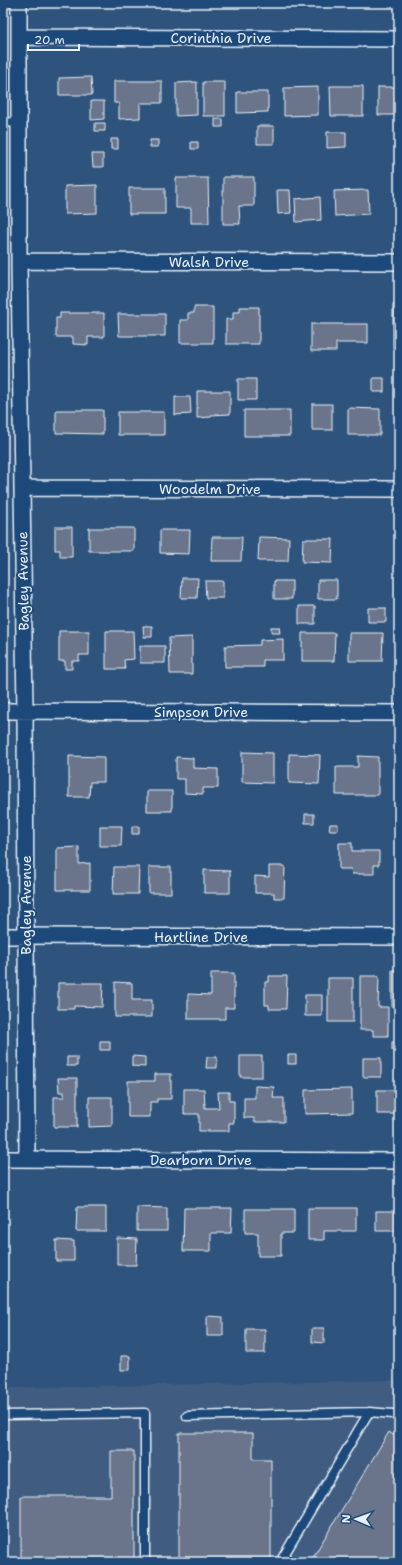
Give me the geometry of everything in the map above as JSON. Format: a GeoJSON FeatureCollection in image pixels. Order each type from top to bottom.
{"type":"FeatureCollection","features":[{"type":"Feature","properties":{"kind":"street","name":"Bagley Avenue"},"geometry":{"type":"LineString","coordinates":[[19,3],[19,261],[25,712],[27,1159]]}},
{"type":"Feature","properties":{"kind":"street","name":"Corinthia Drive"},"geometry":{"type":"LineString","coordinates":[[19,38],[399,39]]}},
{"type":"Feature","properties":{"kind":"street","name":"Walsh Drive"},"geometry":{"type":"LineString","coordinates":[[19,261],[399,262]]}},
{"type":"Feature","properties":{"kind":"street","name":"Woodelm Drive"},"geometry":{"type":"LineString","coordinates":[[22,488],[399,489]]}},
{"type":"Feature","properties":{"kind":"street","name":"Simpson Drive"},"geometry":{"type":"LineString","coordinates":[[3,711],[399,713]]}},
{"type":"Feature","properties":{"kind":"street","name":"Hartline Drive"},"geometry":{"type":"LineString","coordinates":[[3,936],[399,937]]}},
{"type":"Feature","properties":{"kind":"street","name":"Dearborn Drive"},"geometry":{"type":"LineString","coordinates":[[3,1159],[399,1160]]}},
{"type":"Feature","properties":{"kind":"lane"},"geometry":{"type":"LineString","coordinates":[[3,122],[20,122]]}},
{"type":"Feature","properties":{"kind":"lane"},"geometry":{"type":"LineString","coordinates":[[280,1562],[369,1412]]}},
{"type":"Feature","properties":{"kind":"lane"},"geometry":{"type":"LineString","coordinates":[[187,1416],[369,1412],[393,1414],[399,1418]]}},
{"type":"Feature","properties":{"kind":"lane"},"geometry":{"type":"LineString","coordinates":[[3,1415],[145,1413],[145,1562]]}},
{"type":"Feature","properties":{"kind":"shaded area"},"geometry":{"type":"Polygon","coordinates":[[[399,1380],[399,1562],[3,1562],[3,1388],[399,1380]]]}},
{"type":"Feature","properties":{"kind":"building"},"geometry":{"type":"Polygon","coordinates":[[[91,77],[92,95],[59,95],[59,78],[91,77]]]}},
{"type":"Feature","properties":{"kind":"building"},"geometry":{"type":"Polygon","coordinates":[[[114,81],[162,81],[162,103],[140,103],[140,118],[119,119],[119,103],[114,103],[114,81]]]}},
{"type":"Feature","properties":{"kind":"building"},"geometry":{"type":"Polygon","coordinates":[[[197,82],[197,115],[176,116],[176,83],[197,82]]]}},
{"type":"Feature","properties":{"kind":"building"},"geometry":{"type":"Polygon","coordinates":[[[203,82],[225,82],[225,116],[203,116],[203,82]]]}},
{"type":"Feature","properties":{"kind":"building"},"geometry":{"type":"Polygon","coordinates":[[[330,86],[363,86],[363,116],[331,116],[330,86]]]}},
{"type":"Feature","properties":{"kind":"building"},"geometry":{"type":"Polygon","coordinates":[[[318,87],[318,115],[284,116],[284,88],[318,87]]]}},
{"type":"Feature","properties":{"kind":"building"},"geometry":{"type":"Polygon","coordinates":[[[378,87],[399,87],[399,115],[378,115],[378,87]]]}},
{"type":"Feature","properties":{"kind":"building"},"geometry":{"type":"Polygon","coordinates":[[[237,92],[268,92],[268,112],[237,113],[237,92]]]}},
{"type":"Feature","properties":{"kind":"building"},"geometry":{"type":"Polygon","coordinates":[[[91,101],[104,101],[104,119],[91,120],[91,101]]]}},
{"type":"Feature","properties":{"kind":"building"},"geometry":{"type":"Polygon","coordinates":[[[215,119],[223,119],[223,127],[215,127],[215,119]]]}},
{"type":"Feature","properties":{"kind":"building"},"geometry":{"type":"Polygon","coordinates":[[[95,123],[105,123],[105,131],[95,131],[95,123]]]}},
{"type":"Feature","properties":{"kind":"building"},"geometry":{"type":"Polygon","coordinates":[[[257,126],[274,126],[274,144],[257,144],[257,126]]]}},
{"type":"Feature","properties":{"kind":"building"},"geometry":{"type":"Polygon","coordinates":[[[327,132],[346,132],[346,147],[327,148],[327,132]]]}},
{"type":"Feature","properties":{"kind":"building"},"geometry":{"type":"Polygon","coordinates":[[[111,139],[118,139],[118,149],[111,149],[111,139]]]}},
{"type":"Feature","properties":{"kind":"building"},"geometry":{"type":"Polygon","coordinates":[[[150,140],[158,140],[158,147],[150,147],[150,140]]]}},
{"type":"Feature","properties":{"kind":"building"},"geometry":{"type":"Polygon","coordinates":[[[191,142],[198,142],[198,149],[191,149],[191,142]]]}},
{"type":"Feature","properties":{"kind":"building"},"geometry":{"type":"Polygon","coordinates":[[[92,154],[103,154],[103,167],[93,167],[92,154]]]}},
{"type":"Feature","properties":{"kind":"building"},"geometry":{"type":"Polygon","coordinates":[[[223,177],[254,177],[254,206],[239,206],[240,224],[223,224],[223,177]]]}},
{"type":"Feature","properties":{"kind":"building"},"geometry":{"type":"Polygon","coordinates":[[[176,178],[208,178],[209,223],[191,223],[191,208],[176,208],[176,178]]]}},
{"type":"Feature","properties":{"kind":"building"},"geometry":{"type":"Polygon","coordinates":[[[97,185],[97,213],[65,214],[65,186],[97,185]]]}},
{"type":"Feature","properties":{"kind":"building"},"geometry":{"type":"Polygon","coordinates":[[[129,188],[165,188],[165,214],[129,214],[129,188]]]}},
{"type":"Feature","properties":{"kind":"building"},"geometry":{"type":"Polygon","coordinates":[[[277,190],[290,190],[291,213],[278,214],[277,190]]]}},
{"type":"Feature","properties":{"kind":"building"},"geometry":{"type":"Polygon","coordinates":[[[368,190],[369,214],[335,216],[334,191],[368,190]]]}},
{"type":"Feature","properties":{"kind":"building"},"geometry":{"type":"Polygon","coordinates":[[[320,197],[321,220],[296,222],[295,199],[320,197]]]}},
{"type":"Feature","properties":{"kind":"building"},"geometry":{"type":"Polygon","coordinates":[[[393,304],[399,304],[399,348],[393,348],[393,304]]]}},
{"type":"Feature","properties":{"kind":"building"},"geometry":{"type":"Polygon","coordinates":[[[194,307],[213,307],[213,343],[180,343],[180,320],[188,320],[188,313],[194,313],[194,307]]]}},
{"type":"Feature","properties":{"kind":"building"},"geometry":{"type":"Polygon","coordinates":[[[240,307],[259,307],[259,344],[226,344],[226,319],[233,319],[233,312],[240,312],[240,307]]]}},
{"type":"Feature","properties":{"kind":"building"},"geometry":{"type":"Polygon","coordinates":[[[60,313],[104,313],[104,337],[88,337],[88,345],[73,344],[73,337],[56,337],[56,318],[60,318],[60,313]]]}},
{"type":"Feature","properties":{"kind":"building"},"geometry":{"type":"Polygon","coordinates":[[[118,314],[165,314],[165,336],[119,336],[118,314]]]}},
{"type":"Feature","properties":{"kind":"building"},"geometry":{"type":"Polygon","coordinates":[[[311,324],[368,324],[368,343],[336,343],[336,351],[311,351],[311,324]]]}},
{"type":"Feature","properties":{"kind":"building"},"geometry":{"type":"Polygon","coordinates":[[[373,378],[384,378],[384,392],[373,392],[373,378]]]}},
{"type":"Feature","properties":{"kind":"building"},"geometry":{"type":"Polygon","coordinates":[[[238,379],[256,379],[256,400],[238,400],[238,379]]]}},
{"type":"Feature","properties":{"kind":"building"},"geometry":{"type":"Polygon","coordinates":[[[197,391],[230,391],[230,414],[211,415],[211,417],[197,418],[197,391]]]}},
{"type":"Feature","properties":{"kind":"building"},"geometry":{"type":"Polygon","coordinates":[[[175,397],[190,397],[191,414],[175,415],[175,397]]]}},
{"type":"Feature","properties":{"kind":"building"},"geometry":{"type":"Polygon","coordinates":[[[312,404],[332,404],[332,430],[312,430],[312,404]]]}},
{"type":"Feature","properties":{"kind":"building"},"geometry":{"type":"Polygon","coordinates":[[[348,408],[380,409],[380,435],[348,435],[348,408]]]}},
{"type":"Feature","properties":{"kind":"building"},"geometry":{"type":"Polygon","coordinates":[[[56,410],[103,410],[103,434],[56,433],[56,410]]]}},
{"type":"Feature","properties":{"kind":"building"},"geometry":{"type":"Polygon","coordinates":[[[244,410],[290,410],[290,436],[244,436],[244,410]]]}},
{"type":"Feature","properties":{"kind":"building"},"geometry":{"type":"Polygon","coordinates":[[[118,412],[164,412],[164,435],[118,435],[118,412]]]}},
{"type":"Feature","properties":{"kind":"building"},"geometry":{"type":"Polygon","coordinates":[[[55,527],[72,527],[72,557],[60,557],[60,550],[55,550],[55,527]]]}},
{"type":"Feature","properties":{"kind":"building"},"geometry":{"type":"Polygon","coordinates":[[[89,528],[134,528],[134,551],[89,551],[89,528]]]}},
{"type":"Feature","properties":{"kind":"building"},"geometry":{"type":"Polygon","coordinates":[[[160,530],[190,530],[189,554],[160,553],[160,530]]]}},
{"type":"Feature","properties":{"kind":"building"},"geometry":{"type":"Polygon","coordinates":[[[212,537],[242,537],[241,561],[211,561],[212,537]]]}},
{"type":"Feature","properties":{"kind":"building"},"geometry":{"type":"Polygon","coordinates":[[[259,537],[289,538],[288,561],[258,561],[259,537]]]}},
{"type":"Feature","properties":{"kind":"building"},"geometry":{"type":"Polygon","coordinates":[[[303,539],[333,539],[332,563],[302,562],[303,539]]]}},
{"type":"Feature","properties":{"kind":"building"},"geometry":{"type":"Polygon","coordinates":[[[182,578],[198,578],[197,598],[181,598],[182,578]]]}},
{"type":"Feature","properties":{"kind":"building"},"geometry":{"type":"Polygon","coordinates":[[[318,580],[337,580],[337,599],[318,599],[318,580]]]}},
{"type":"Feature","properties":{"kind":"building"},"geometry":{"type":"Polygon","coordinates":[[[205,581],[223,581],[223,598],[206,598],[205,581]]]}},
{"type":"Feature","properties":{"kind":"building"},"geometry":{"type":"Polygon","coordinates":[[[274,581],[292,581],[292,599],[274,599],[274,581]]]}},
{"type":"Feature","properties":{"kind":"building"},"geometry":{"type":"Polygon","coordinates":[[[299,606],[315,606],[315,624],[299,624],[299,606]]]}},
{"type":"Feature","properties":{"kind":"building"},"geometry":{"type":"Polygon","coordinates":[[[368,608],[386,608],[386,622],[368,622],[368,608]]]}},
{"type":"Feature","properties":{"kind":"building"},"geometry":{"type":"Polygon","coordinates":[[[143,626],[152,626],[152,637],[144,637],[143,626]]]}},
{"type":"Feature","properties":{"kind":"building"},"geometry":{"type":"Polygon","coordinates":[[[271,627],[279,627],[280,633],[271,633],[271,627]]]}},
{"type":"Feature","properties":{"kind":"building"},"geometry":{"type":"Polygon","coordinates":[[[59,631],[89,631],[89,655],[79,655],[79,661],[72,661],[72,669],[65,669],[65,661],[59,661],[59,631]]]}},
{"type":"Feature","properties":{"kind":"building"},"geometry":{"type":"Polygon","coordinates":[[[106,631],[133,631],[134,659],[124,660],[125,669],[106,669],[106,631]]]}},
{"type":"Feature","properties":{"kind":"building"},"geometry":{"type":"Polygon","coordinates":[[[302,633],[335,633],[334,661],[302,661],[302,633]]]}},
{"type":"Feature","properties":{"kind":"building"},"geometry":{"type":"Polygon","coordinates":[[[349,633],[383,633],[382,661],[349,661],[349,633]]]}},
{"type":"Feature","properties":{"kind":"building"},"geometry":{"type":"Polygon","coordinates":[[[192,637],[192,674],[170,674],[169,638],[192,637]]]}},
{"type":"Feature","properties":{"kind":"building"},"geometry":{"type":"Polygon","coordinates":[[[283,639],[283,660],[263,660],[263,667],[225,667],[225,646],[260,645],[260,640],[283,639]]]}},
{"type":"Feature","properties":{"kind":"building"},"geometry":{"type":"Polygon","coordinates":[[[140,646],[165,646],[165,663],[140,663],[140,646]]]}},
{"type":"Feature","properties":{"kind":"building"},"geometry":{"type":"Polygon","coordinates":[[[242,752],[273,753],[273,783],[242,782],[242,752]]]}},
{"type":"Feature","properties":{"kind":"building"},"geometry":{"type":"Polygon","coordinates":[[[289,754],[320,755],[319,784],[289,783],[289,754]]]}},
{"type":"Feature","properties":{"kind":"building"},"geometry":{"type":"Polygon","coordinates":[[[69,756],[104,757],[104,782],[90,782],[89,797],[69,797],[69,756]]]}},
{"type":"Feature","properties":{"kind":"building"},"geometry":{"type":"Polygon","coordinates":[[[358,756],[378,757],[378,795],[336,795],[336,767],[358,767],[358,756]]]}},
{"type":"Feature","properties":{"kind":"building"},"geometry":{"type":"Polygon","coordinates":[[[395,756],[399,756],[399,784],[395,784],[395,756]]]}},
{"type":"Feature","properties":{"kind":"building"},"geometry":{"type":"Polygon","coordinates":[[[176,757],[193,758],[193,768],[218,769],[218,788],[203,788],[203,794],[185,793],[185,779],[176,779],[176,757]]]}},
{"type":"Feature","properties":{"kind":"building"},"geometry":{"type":"Polygon","coordinates":[[[147,791],[172,791],[172,811],[147,811],[147,791]]]}},
{"type":"Feature","properties":{"kind":"building"},"geometry":{"type":"Polygon","coordinates":[[[305,814],[314,814],[314,823],[305,823],[305,814]]]}},
{"type":"Feature","properties":{"kind":"building"},"geometry":{"type":"Polygon","coordinates":[[[330,824],[338,824],[338,830],[329,830],[330,824]]]}},
{"type":"Feature","properties":{"kind":"building"},"geometry":{"type":"Polygon","coordinates":[[[100,826],[122,826],[121,846],[100,846],[100,826]]]}},
{"type":"Feature","properties":{"kind":"building"},"geometry":{"type":"Polygon","coordinates":[[[132,826],[139,826],[139,834],[132,834],[132,826]]]}},
{"type":"Feature","properties":{"kind":"building"},"geometry":{"type":"Polygon","coordinates":[[[339,843],[352,843],[352,851],[379,851],[379,865],[374,865],[374,874],[352,874],[351,869],[339,869],[339,843]]]}},
{"type":"Feature","properties":{"kind":"building"},"geometry":{"type":"Polygon","coordinates":[[[79,847],[79,864],[90,863],[90,890],[57,890],[57,848],[79,847]]]}},
{"type":"Feature","properties":{"kind":"building"},"geometry":{"type":"Polygon","coordinates":[[[269,866],[285,866],[284,898],[274,898],[274,893],[255,893],[255,876],[269,877],[269,866]]]}},
{"type":"Feature","properties":{"kind":"building"},"geometry":{"type":"Polygon","coordinates":[[[114,867],[139,867],[138,894],[113,894],[114,867]]]}},
{"type":"Feature","properties":{"kind":"building"},"geometry":{"type":"Polygon","coordinates":[[[149,867],[171,867],[171,893],[149,893],[149,867]]]}},
{"type":"Feature","properties":{"kind":"building"},"geometry":{"type":"Polygon","coordinates":[[[204,870],[230,871],[230,893],[204,893],[204,870]]]}},
{"type":"Feature","properties":{"kind":"building"},"geometry":{"type":"Polygon","coordinates":[[[392,970],[399,970],[399,1007],[392,1007],[392,970]]]}},
{"type":"Feature","properties":{"kind":"building"},"geometry":{"type":"Polygon","coordinates":[[[211,973],[234,973],[234,1008],[225,1008],[225,1019],[188,1019],[188,994],[211,995],[211,973]]]}},
{"type":"Feature","properties":{"kind":"building"},"geometry":{"type":"Polygon","coordinates":[[[269,976],[287,976],[286,1009],[269,1009],[269,1005],[265,1005],[265,982],[269,982],[269,976]]]}},
{"type":"Feature","properties":{"kind":"building"},"geometry":{"type":"Polygon","coordinates":[[[360,976],[379,976],[378,1007],[388,1007],[388,1036],[373,1036],[373,1030],[360,1030],[360,976]]]}},
{"type":"Feature","properties":{"kind":"building"},"geometry":{"type":"Polygon","coordinates":[[[328,978],[353,978],[353,1022],[328,1022],[328,978]]]}},
{"type":"Feature","properties":{"kind":"building"},"geometry":{"type":"Polygon","coordinates":[[[115,982],[132,983],[132,1000],[152,1000],[152,1017],[115,1017],[115,982]]]}},
{"type":"Feature","properties":{"kind":"building"},"geometry":{"type":"Polygon","coordinates":[[[58,983],[103,983],[102,1007],[74,1006],[74,1009],[58,1009],[58,983]]]}},
{"type":"Feature","properties":{"kind":"building"},"geometry":{"type":"Polygon","coordinates":[[[305,995],[322,995],[322,1016],[305,1016],[305,995]]]}},
{"type":"Feature","properties":{"kind":"building"},"geometry":{"type":"Polygon","coordinates":[[[100,1041],[110,1041],[110,1050],[100,1050],[100,1041]]]}},
{"type":"Feature","properties":{"kind":"building"},"geometry":{"type":"Polygon","coordinates":[[[392,1042],[399,1042],[399,1051],[392,1050],[392,1042]]]}},
{"type":"Feature","properties":{"kind":"building"},"geometry":{"type":"Polygon","coordinates":[[[288,1055],[296,1055],[296,1064],[288,1064],[288,1055]]]}},
{"type":"Feature","properties":{"kind":"building"},"geometry":{"type":"Polygon","coordinates":[[[132,1056],[145,1057],[145,1067],[132,1066],[132,1056]]]}},
{"type":"Feature","properties":{"kind":"building"},"geometry":{"type":"Polygon","coordinates":[[[240,1056],[262,1056],[262,1077],[240,1077],[240,1056]]]}},
{"type":"Feature","properties":{"kind":"building"},"geometry":{"type":"Polygon","coordinates":[[[67,1057],[77,1057],[77,1066],[67,1066],[67,1057]]]}},
{"type":"Feature","properties":{"kind":"building"},"geometry":{"type":"Polygon","coordinates":[[[207,1057],[217,1057],[217,1068],[206,1068],[207,1057]]]}},
{"type":"Feature","properties":{"kind":"building"},"geometry":{"type":"Polygon","coordinates":[[[363,1058],[381,1058],[381,1077],[363,1077],[363,1058]]]}},
{"type":"Feature","properties":{"kind":"building"},"geometry":{"type":"Polygon","coordinates":[[[155,1074],[171,1074],[171,1099],[157,1099],[157,1102],[150,1102],[150,1117],[128,1117],[128,1081],[155,1081],[155,1074]]]}},
{"type":"Feature","properties":{"kind":"building"},"geometry":{"type":"Polygon","coordinates":[[[58,1078],[77,1078],[77,1127],[54,1127],[54,1097],[64,1097],[64,1092],[59,1092],[58,1078]]]}},
{"type":"Feature","properties":{"kind":"building"},"geometry":{"type":"Polygon","coordinates":[[[255,1086],[274,1087],[273,1098],[284,1098],[284,1122],[254,1122],[254,1118],[244,1118],[244,1098],[255,1098],[255,1086]]]}},
{"type":"Feature","properties":{"kind":"building"},"geometry":{"type":"Polygon","coordinates":[[[184,1089],[204,1089],[205,1108],[219,1108],[218,1092],[229,1092],[229,1101],[234,1101],[234,1123],[229,1123],[229,1131],[199,1131],[199,1114],[184,1114],[184,1089]]]}},
{"type":"Feature","properties":{"kind":"building"},"geometry":{"type":"Polygon","coordinates":[[[352,1089],[352,1113],[305,1114],[305,1090],[352,1089]]]}},
{"type":"Feature","properties":{"kind":"building"},"geometry":{"type":"Polygon","coordinates":[[[377,1090],[399,1090],[399,1114],[377,1114],[377,1090]]]}},
{"type":"Feature","properties":{"kind":"building"},"geometry":{"type":"Polygon","coordinates":[[[89,1097],[112,1097],[112,1126],[89,1127],[89,1097]]]}},
{"type":"Feature","properties":{"kind":"building"},"geometry":{"type":"Polygon","coordinates":[[[77,1207],[106,1207],[106,1231],[76,1231],[77,1207]]]}},
{"type":"Feature","properties":{"kind":"building"},"geometry":{"type":"Polygon","coordinates":[[[137,1207],[167,1208],[167,1231],[137,1231],[137,1207]]]}},
{"type":"Feature","properties":{"kind":"building"},"geometry":{"type":"Polygon","coordinates":[[[184,1208],[232,1208],[231,1233],[211,1233],[211,1251],[183,1251],[184,1208]]]}},
{"type":"Feature","properties":{"kind":"building"},"geometry":{"type":"Polygon","coordinates":[[[308,1208],[356,1208],[356,1231],[324,1231],[324,1240],[308,1240],[308,1208]]]}},
{"type":"Feature","properties":{"kind":"building"},"geometry":{"type":"Polygon","coordinates":[[[245,1209],[294,1209],[294,1233],[281,1233],[281,1256],[258,1256],[258,1233],[245,1233],[245,1209]]]}},
{"type":"Feature","properties":{"kind":"building"},"geometry":{"type":"Polygon","coordinates":[[[376,1211],[399,1211],[399,1240],[396,1240],[396,1231],[376,1231],[376,1211]]]}},
{"type":"Feature","properties":{"kind":"building"},"geometry":{"type":"Polygon","coordinates":[[[117,1238],[137,1239],[136,1265],[117,1265],[117,1238]]]}},
{"type":"Feature","properties":{"kind":"building"},"geometry":{"type":"Polygon","coordinates":[[[56,1240],[74,1241],[74,1261],[56,1261],[56,1240]]]}},
{"type":"Feature","properties":{"kind":"building"},"geometry":{"type":"Polygon","coordinates":[[[207,1316],[223,1317],[223,1336],[207,1336],[207,1316]]]}},
{"type":"Feature","properties":{"kind":"building"},"geometry":{"type":"Polygon","coordinates":[[[312,1328],[324,1328],[324,1343],[312,1342],[312,1328]]]}},
{"type":"Feature","properties":{"kind":"building"},"geometry":{"type":"Polygon","coordinates":[[[246,1329],[265,1329],[265,1353],[246,1353],[246,1329]]]}},
{"type":"Feature","properties":{"kind":"building"},"geometry":{"type":"Polygon","coordinates":[[[121,1356],[130,1356],[130,1370],[121,1370],[121,1356]]]}},
{"type":"Feature","properties":{"kind":"building"},"geometry":{"type":"Polygon","coordinates":[[[389,1432],[399,1439],[399,1562],[310,1562],[389,1432]]]}},
{"type":"Feature","properties":{"kind":"building"},"geometry":{"type":"Polygon","coordinates":[[[179,1433],[253,1433],[253,1459],[271,1459],[271,1559],[253,1559],[253,1562],[187,1562],[187,1558],[179,1558],[179,1433]]]}},
{"type":"Feature","properties":{"kind":"building"},"geometry":{"type":"Polygon","coordinates":[[[111,1451],[134,1451],[134,1562],[21,1562],[21,1496],[111,1496],[111,1451]]]}}]}
